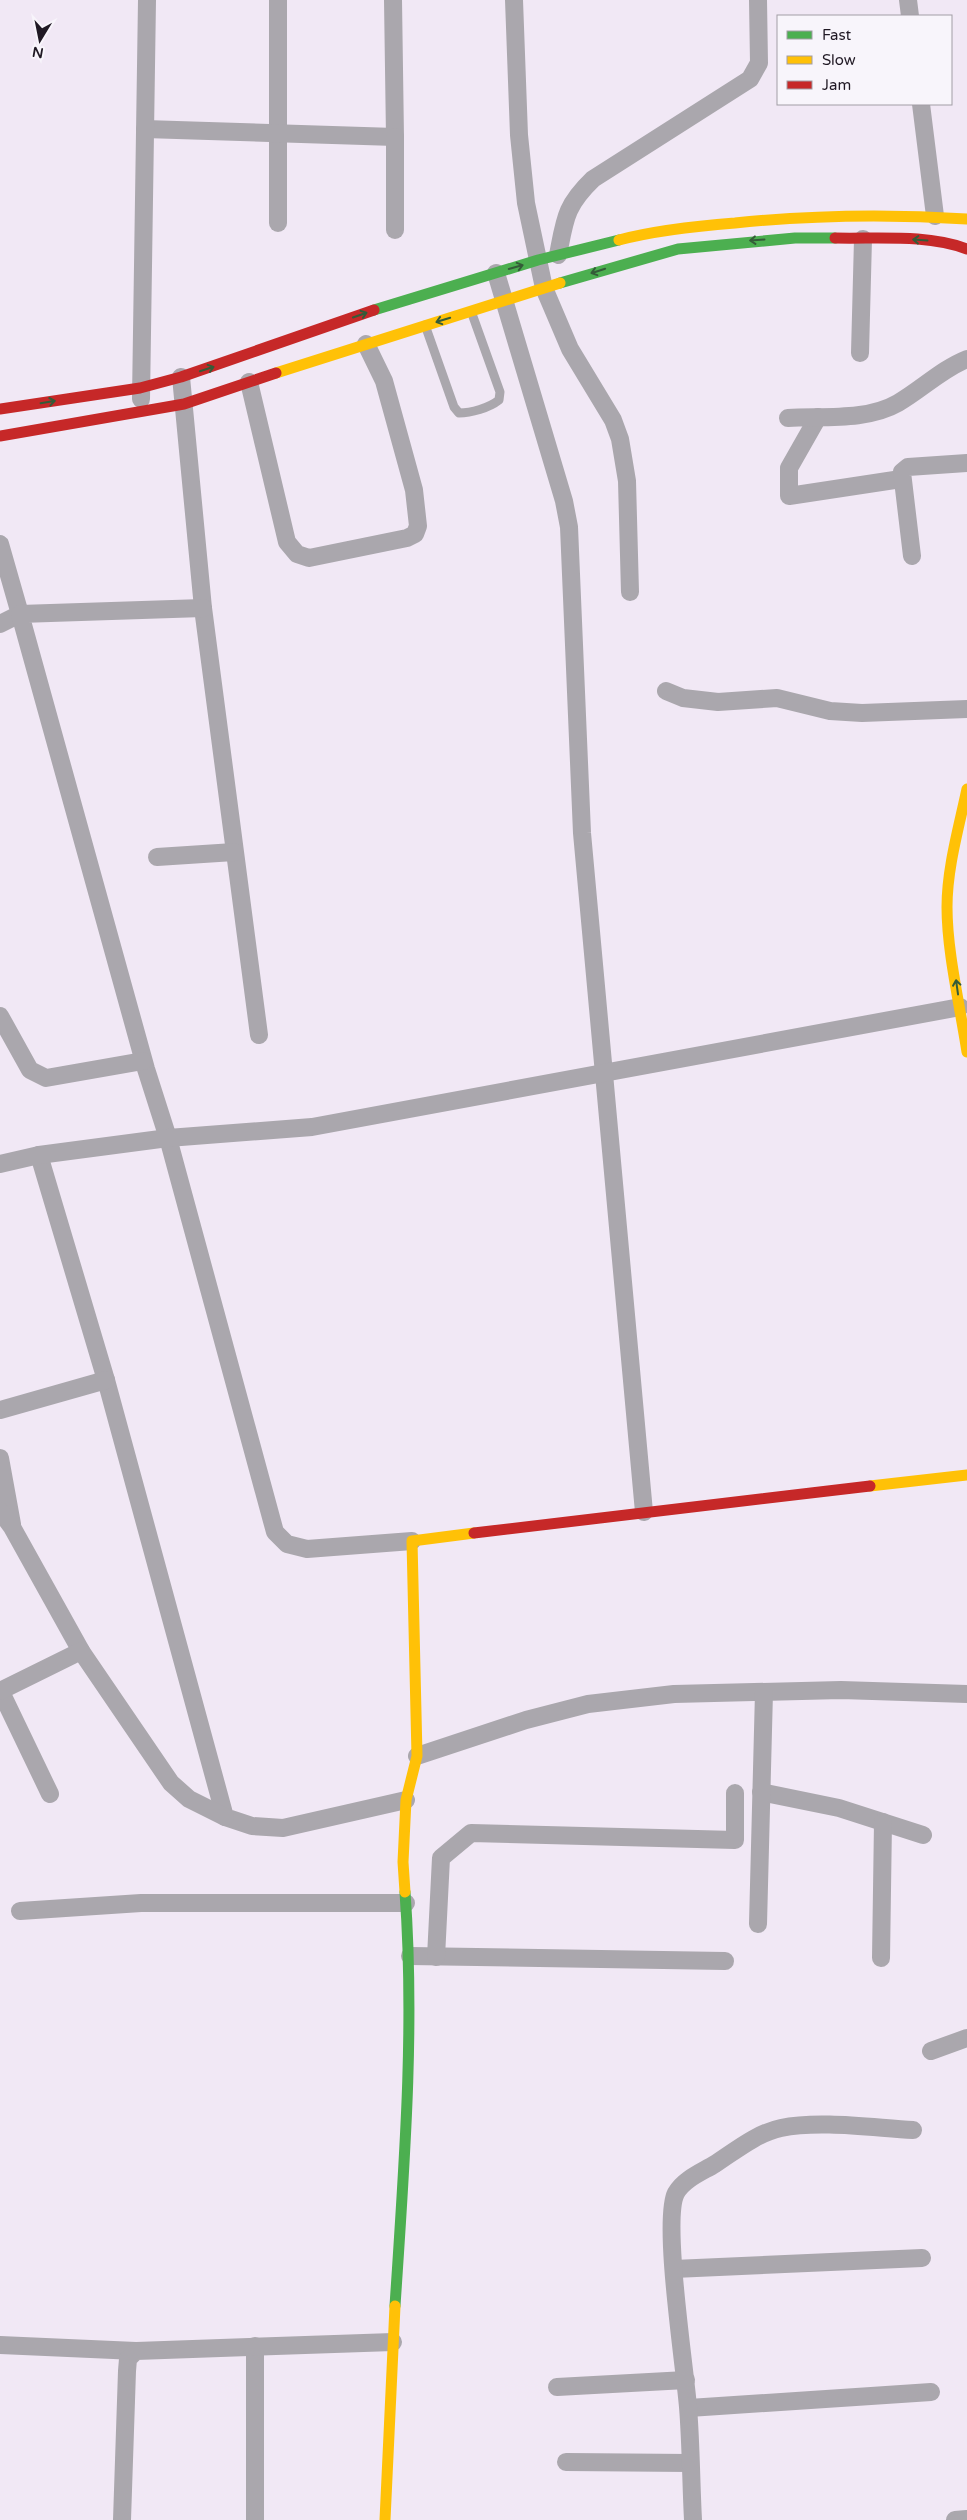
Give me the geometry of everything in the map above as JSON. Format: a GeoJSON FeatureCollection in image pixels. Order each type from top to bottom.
{"type":"FeatureCollection","features":[{"type":"Feature","properties":{"kind":"street"},"geometry":{"type":"LineString","coordinates":[[141,413],[147,0]]}},
{"type":"Feature","properties":{"kind":"street"},"geometry":{"type":"LineString","coordinates":[[278,0],[278,223]]}},
{"type":"Feature","properties":{"kind":"street"},"geometry":{"type":"LineString","coordinates":[[393,0],[395,230]]}},
{"type":"Feature","properties":{"kind":"street"},"geometry":{"type":"LineString","coordinates":[[514,0],[519,135],[526,203],[544,288],[570,349],[613,420],[620,439],[628,481],[630,592]]}},
{"type":"Feature","properties":{"kind":"street"},"geometry":{"type":"LineString","coordinates":[[558,255],[569,206],[578,193],[593,179],[750,78],[759,63],[758,0]]}},
{"type":"Feature","properties":{"kind":"street"},"geometry":{"type":"LineString","coordinates":[[908,0],[910,15]]}},
{"type":"Feature","properties":{"kind":"street"},"geometry":{"type":"LineString","coordinates":[[921,105],[935,216]]}},
{"type":"Feature","properties":{"kind":"street"},"geometry":{"type":"LineString","coordinates":[[145,129],[395,137]]}},
{"type":"Feature","properties":{"kind":"street"},"geometry":{"type":"LineString","coordinates":[[0,409],[140,388],[181,377],[393,303],[538,260],[638,236],[699,226],[793,217],[935,216],[967,219]]}},
{"type":"Feature","properties":{"kind":"street"},"geometry":{"type":"LineString","coordinates":[[0,436],[184,404],[425,325],[617,265],[678,249],[795,238],[924,240],[948,242],[967,249]]}},
{"type":"Feature","properties":{"kind":"street"},"geometry":{"type":"LineString","coordinates":[[860,353],[862,239]]}},
{"type":"Feature","properties":{"kind":"street"},"geometry":{"type":"LineString","coordinates":[[496,273],[506,300],[569,527],[582,833],[644,1512]]}},
{"type":"Feature","properties":{"kind":"street"},"geometry":{"type":"LineString","coordinates":[[249,382],[287,542],[297,554],[309,558],[407,538],[415,534],[418,526],[414,490],[384,381],[366,344]]}},
{"type":"Feature","properties":{"kind":"street"},"geometry":{"type":"LineString","coordinates":[[788,418],[876,412],[897,403],[945,371],[967,359]]}},
{"type":"Feature","properties":{"kind":"street"},"geometry":{"type":"LineString","coordinates":[[181,377],[203,608],[259,1035]]}},
{"type":"Feature","properties":{"kind":"street"},"geometry":{"type":"LineString","coordinates":[[818,417],[789,468],[789,496],[901,479]]}},
{"type":"Feature","properties":{"kind":"street"},"geometry":{"type":"LineString","coordinates":[[912,556],[901,479],[902,472],[908,467],[967,463]]}},
{"type":"Feature","properties":{"kind":"street"},"geometry":{"type":"LineString","coordinates":[[0,544],[144,1061],[168,1138],[275,1532],[287,1544],[307,1549],[412,1541],[967,1475]]}},
{"type":"Feature","properties":{"kind":"street"},"geometry":{"type":"LineString","coordinates":[[0,624],[20,614],[203,608]]}},
{"type":"Feature","properties":{"kind":"street"},"geometry":{"type":"LineString","coordinates":[[666,691],[683,698],[718,702],[777,698],[830,711],[862,713],[967,709]]}},
{"type":"Feature","properties":{"kind":"street"},"geometry":{"type":"LineString","coordinates":[[967,789],[954,851],[947,906],[967,1052]]}},
{"type":"Feature","properties":{"kind":"street"},"geometry":{"type":"LineString","coordinates":[[157,857],[234,852]]}},
{"type":"Feature","properties":{"kind":"street"},"geometry":{"type":"LineString","coordinates":[[0,1164],[39,1155],[168,1138],[312,1126],[960,1007]]}},
{"type":"Feature","properties":{"kind":"street"},"geometry":{"type":"LineString","coordinates":[[0,1016],[30,1070],[46,1078],[144,1061]]}},
{"type":"Feature","properties":{"kind":"street"},"geometry":{"type":"LineString","coordinates":[[39,1155],[106,1380],[225,1817]]}},
{"type":"Feature","properties":{"kind":"street"},"geometry":{"type":"LineString","coordinates":[[0,1410],[106,1380]]}},
{"type":"Feature","properties":{"kind":"street"},"geometry":{"type":"LineString","coordinates":[[0,1458],[12,1527]]}},
{"type":"Feature","properties":{"kind":"street"},"geometry":{"type":"LineString","coordinates":[[0,1511],[12,1527],[80,1650],[171,1784],[189,1799],[225,1817],[252,1826],[283,1828],[406,1804]]}},
{"type":"Feature","properties":{"kind":"street"},"geometry":{"type":"LineString","coordinates":[[385,2520],[393,2342],[406,2140],[410,1956],[403,1862],[406,1804],[417,1756],[412,1541]]}},
{"type":"Feature","properties":{"kind":"street"},"geometry":{"type":"LineString","coordinates":[[50,1794],[0,1691],[80,1650]]}},
{"type":"Feature","properties":{"kind":"street"},"geometry":{"type":"LineString","coordinates":[[417,1756],[526,1720],[588,1704],[674,1694],[841,1690],[967,1694]]}},
{"type":"Feature","properties":{"kind":"street"},"geometry":{"type":"LineString","coordinates":[[758,1924],[764,1692]]}},
{"type":"Feature","properties":{"kind":"street"},"geometry":{"type":"LineString","coordinates":[[762,1784],[923,1836]]}},
{"type":"Feature","properties":{"kind":"street"},"geometry":{"type":"LineString","coordinates":[[436,1957],[441,1858],[470,1833],[735,1840],[736,1794]]}},
{"type":"Feature","properties":{"kind":"street"},"geometry":{"type":"LineString","coordinates":[[881,1958],[883,1822]]}},
{"type":"Feature","properties":{"kind":"street"},"geometry":{"type":"LineString","coordinates":[[20,1911],[141,1903],[406,1903]]}},
{"type":"Feature","properties":{"kind":"street"},"geometry":{"type":"LineString","coordinates":[[410,1956],[725,1961]]}},
{"type":"Feature","properties":{"kind":"street"},"geometry":{"type":"LineString","coordinates":[[931,2052],[967,2038]]}},
{"type":"Feature","properties":{"kind":"street"},"geometry":{"type":"LineString","coordinates":[[693,2520],[689,2408],[674,2269],[671,2209],[676,2194],[683,2184],[760,2136],[780,2128],[803,2125],[913,2130]]}},
{"type":"Feature","properties":{"kind":"street"},"geometry":{"type":"LineString","coordinates":[[674,2269],[922,2258]]}},
{"type":"Feature","properties":{"kind":"street"},"geometry":{"type":"LineString","coordinates":[[0,2345],[136,2351],[393,2342]]}},
{"type":"Feature","properties":{"kind":"street"},"geometry":{"type":"LineString","coordinates":[[254,2346],[255,2520]]}},
{"type":"Feature","properties":{"kind":"street"},"geometry":{"type":"LineString","coordinates":[[122,2520],[127,2371],[128,2359],[136,2351]]}},
{"type":"Feature","properties":{"kind":"street"},"geometry":{"type":"LineString","coordinates":[[557,2387],[686,2380]]}},
{"type":"Feature","properties":{"kind":"street"},"geometry":{"type":"LineString","coordinates":[[689,2408],[931,2392]]}},
{"type":"Feature","properties":{"kind":"street"},"geometry":{"type":"LineString","coordinates":[[566,2462],[690,2463]]}},
{"type":"Feature","properties":{"kind":"street"},"geometry":{"type":"LineString","coordinates":[[955,2520],[967,2519]]}},
{"type":"Feature","properties":{"kind":"lane"},"geometry":{"type":"LineString","coordinates":[[425,325],[454,407],[459,413],[466,413],[494,404],[499,400],[500,392],[470,311]]}},
{"type":"Feature","properties":{"kind":"traffic: fast"},"geometry":{"type":"LineString","coordinates":[[560,283],[678,249],[795,238],[835,238]]}},
{"type":"Feature","properties":{"kind":"traffic: fast"},"geometry":{"type":"LineString","coordinates":[[374,310],[538,260],[619,240]]}},
{"type":"Feature","properties":{"kind":"traffic: fast"},"geometry":{"type":"LineString","coordinates":[[395,2306],[405,2151],[409,2047],[408,1944],[405,1892]]}},
{"type":"Feature","properties":{"kind":"traffic: slow"},"geometry":{"type":"LineString","coordinates":[[619,240],[691,227],[793,218],[909,216],[967,219]]}},
{"type":"Feature","properties":{"kind":"traffic: slow"},"geometry":{"type":"LineString","coordinates":[[276,373],[560,283]]}},
{"type":"Feature","properties":{"kind":"traffic: slow"},"geometry":{"type":"LineString","coordinates":[[967,789],[951,863],[947,907],[951,961],[967,1052]]}},
{"type":"Feature","properties":{"kind":"traffic: slow"},"geometry":{"type":"LineString","coordinates":[[870,1486],[967,1475]]}},
{"type":"Feature","properties":{"kind":"traffic: slow"},"geometry":{"type":"LineString","coordinates":[[405,1892],[403,1862],[406,1800],[417,1756],[412,1541],[474,1533]]}},
{"type":"Feature","properties":{"kind":"traffic: slow"},"geometry":{"type":"LineString","coordinates":[[385,2520],[395,2306]]}},
{"type":"Feature","properties":{"kind":"traffic: jam"},"geometry":{"type":"LineString","coordinates":[[835,238],[919,239],[951,244],[967,249]]}},
{"type":"Feature","properties":{"kind":"traffic: jam"},"geometry":{"type":"LineString","coordinates":[[0,409],[140,388],[181,377],[374,310]]}},
{"type":"Feature","properties":{"kind":"traffic: jam"},"geometry":{"type":"LineString","coordinates":[[0,436],[184,404],[276,373]]}},
{"type":"Feature","properties":{"kind":"traffic: jam"},"geometry":{"type":"LineString","coordinates":[[474,1533],[870,1486]]}}]}
